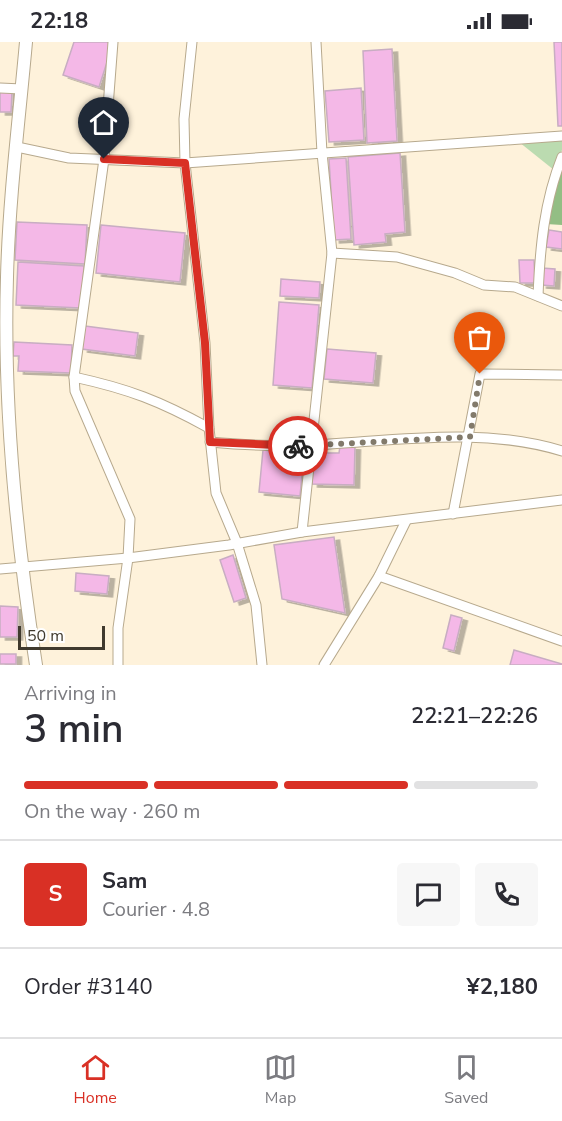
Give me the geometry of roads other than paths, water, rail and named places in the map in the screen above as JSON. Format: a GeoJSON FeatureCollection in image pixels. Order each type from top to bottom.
{"type":"FeatureCollection","features":[{"type":"Feature","properties":{"kind":"main road"},"geometry":{"type":"LineString","coordinates":[[26,42],[7,276],[3,360],[21,568],[36,665]]}},
{"type":"Feature","properties":{"kind":"street"},"geometry":{"type":"LineString","coordinates":[[112,42],[104,159],[74,378],[75,391],[130,519],[128,558],[118,628],[118,665]]}},
{"type":"Feature","properties":{"kind":"street"},"geometry":{"type":"LineString","coordinates":[[192,42],[184,119],[185,163],[205,343],[210,442],[216,493],[237,543],[256,605],[262,665]]}},
{"type":"Feature","properties":{"kind":"street"},"geometry":{"type":"LineString","coordinates":[[302,532],[332,253],[322,153],[316,42]]}},
{"type":"Feature","properties":{"kind":"street"},"geometry":{"type":"LineString","coordinates":[[0,88],[22,89]]}},
{"type":"Feature","properties":{"kind":"street"},"geometry":{"type":"LineString","coordinates":[[17,147],[69,158],[185,163],[562,136]]}},
{"type":"Feature","properties":{"kind":"street"},"geometry":{"type":"LineString","coordinates":[[538,296],[539,258],[549,190],[562,157]]}},
{"type":"Feature","properties":{"kind":"street"},"geometry":{"type":"LineString","coordinates":[[332,253],[397,257],[455,273],[484,285],[515,287],[562,306]]}},
{"type":"Feature","properties":{"kind":"street"},"geometry":{"type":"LineString","coordinates":[[453,514],[470,437],[480,374],[562,375]]}},
{"type":"Feature","properties":{"kind":"street"},"geometry":{"type":"LineString","coordinates":[[74,378],[117,386],[164,403],[209,428]]}},
{"type":"Feature","properties":{"kind":"street"},"geometry":{"type":"LineString","coordinates":[[210,442],[273,447],[470,437],[531,441],[562,451]]}},
{"type":"Feature","properties":{"kind":"street"},"geometry":{"type":"LineString","coordinates":[[0,568],[128,558],[302,532],[562,500]]}},
{"type":"Feature","properties":{"kind":"street"},"geometry":{"type":"LineString","coordinates":[[324,665],[380,576],[406,521]]}},
{"type":"Feature","properties":{"kind":"street"},"geometry":{"type":"LineString","coordinates":[[380,576],[562,641]]}}]}
